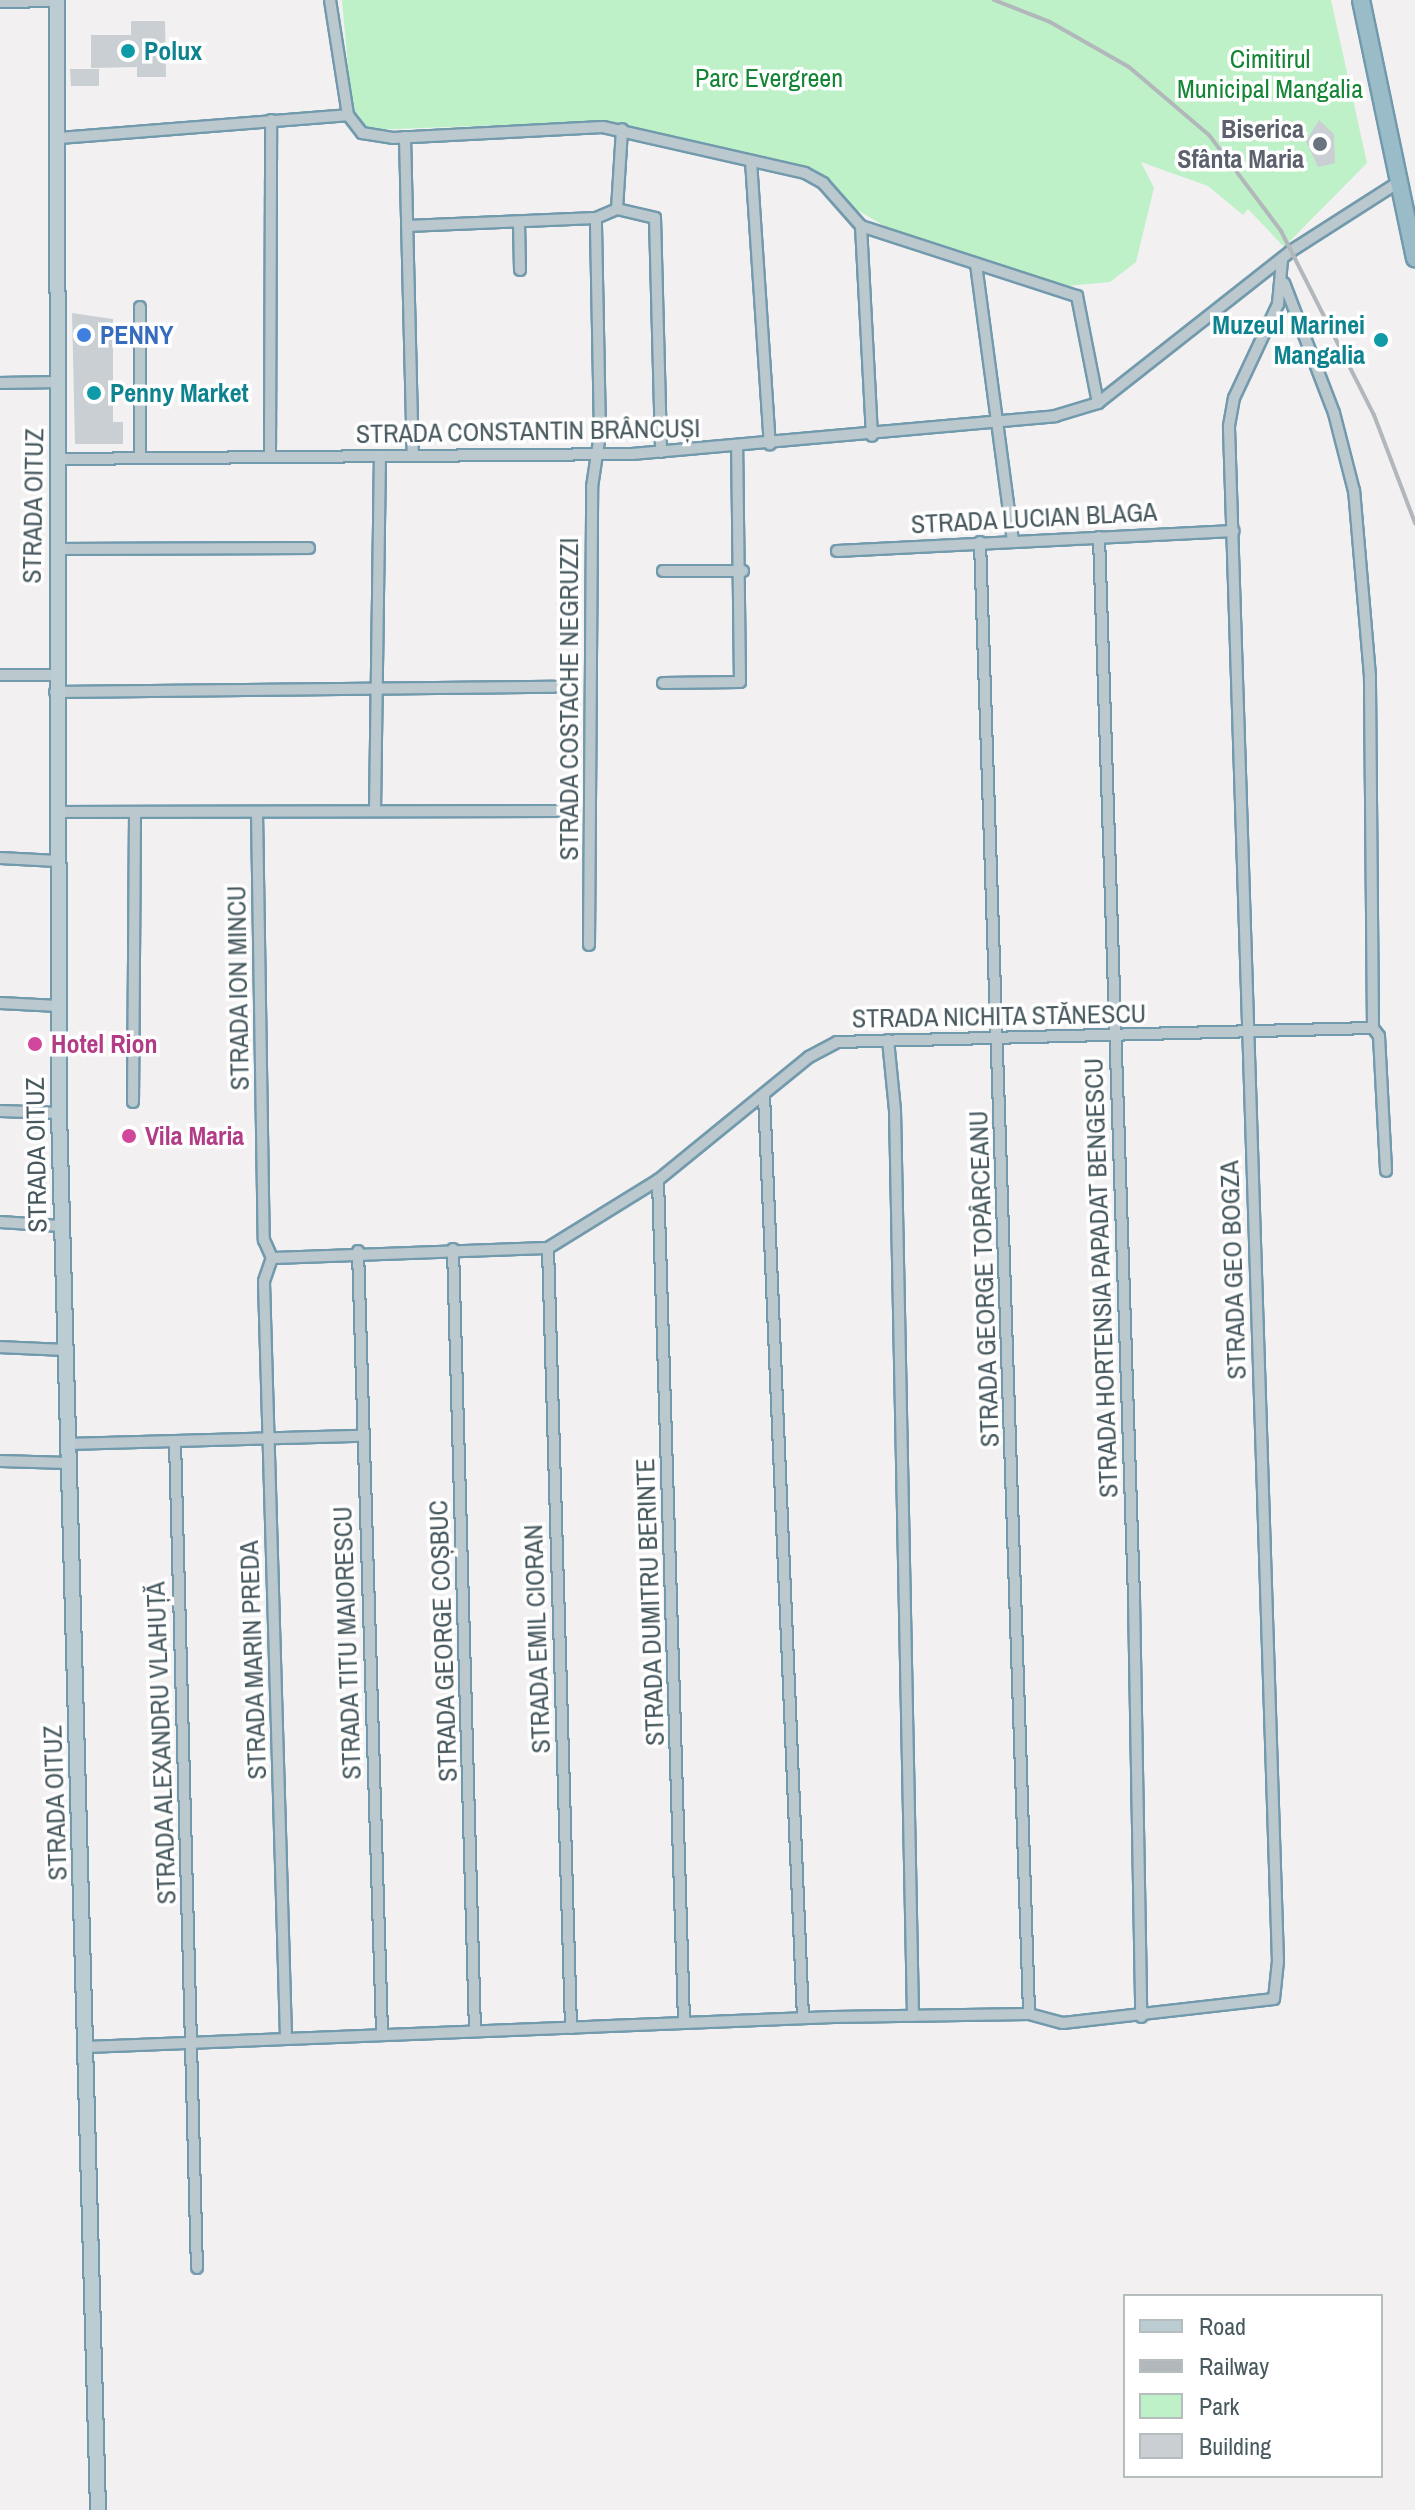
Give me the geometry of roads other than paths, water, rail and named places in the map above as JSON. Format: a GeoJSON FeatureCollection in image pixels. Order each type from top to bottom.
{"type":"FeatureCollection","features":[{"type":"Feature","properties":{"kind":"highway"},"geometry":{"type":"LineString","coordinates":[[1361,0],[1415,258]]}},
{"type":"Feature","properties":{"kind":"main road","name":"STRADA OITUZ"},"geometry":{"type":"LineString","coordinates":[[57,0],[55,692],[59,1113],[98,2510]]}},
{"type":"Feature","properties":{"kind":"street"},"geometry":{"type":"LineString","coordinates":[[0,1],[57,0]]}},
{"type":"Feature","properties":{"kind":"street"},"geometry":{"type":"LineString","coordinates":[[330,0],[348,115],[362,133],[405,137],[622,129],[816,177],[861,226],[1077,296],[1098,403],[1282,260],[1399,182]]}},
{"type":"Feature","properties":{"kind":"street"},"geometry":{"type":"LineString","coordinates":[[58,138],[348,115]]}},
{"type":"Feature","properties":{"kind":"street"},"geometry":{"type":"LineString","coordinates":[[270,457],[271,120]]}},
{"type":"Feature","properties":{"kind":"street"},"geometry":{"type":"LineString","coordinates":[[617,209],[622,129]]}},
{"type":"Feature","properties":{"kind":"street"},"geometry":{"type":"LineString","coordinates":[[405,137],[413,455]]}},
{"type":"Feature","properties":{"kind":"street"},"geometry":{"type":"LineString","coordinates":[[751,161],[770,444]]}},
{"type":"Feature","properties":{"kind":"street"},"geometry":{"type":"LineString","coordinates":[[407,226],[596,218],[617,209],[655,218],[661,452]]}},
{"type":"Feature","properties":{"kind":"street"},"geometry":{"type":"LineString","coordinates":[[596,218],[599,455]]}},
{"type":"Feature","properties":{"kind":"street"},"geometry":{"type":"LineString","coordinates":[[519,222],[520,270]]}},
{"type":"Feature","properties":{"kind":"street"},"geometry":{"type":"LineString","coordinates":[[861,226],[872,436]]}},
{"type":"Feature","properties":{"kind":"street"},"geometry":{"type":"LineString","coordinates":[[1282,260],[1292,314],[1334,413],[1354,491],[1370,676],[1373,1028],[1379,1036],[1386,1171]]}},
{"type":"Feature","properties":{"kind":"street"},"geometry":{"type":"LineString","coordinates":[[976,264],[1013,540]]}},
{"type":"Feature","properties":{"kind":"street","name":"STRADA GEO BOGZA"},"geometry":{"type":"LineString","coordinates":[[1141,2017],[1268,2004],[1278,1989],[1245,1031],[1233,531],[1234,398],[1278,304],[1283,275]]}},
{"type":"Feature","properties":{"kind":"street"},"geometry":{"type":"LineString","coordinates":[[140,307],[140,458]]}},
{"type":"Feature","properties":{"kind":"street"},"geometry":{"type":"LineString","coordinates":[[0,383],[57,382]]}},
{"type":"Feature","properties":{"kind":"street","name":"STRADA CONSTANTIN BRÂNCUȘI"},"geometry":{"type":"LineString","coordinates":[[58,459],[661,452],[872,436],[1055,416],[1098,403]]}},
{"type":"Feature","properties":{"kind":"street"},"geometry":{"type":"LineString","coordinates":[[663,683],[740,682],[743,571],[737,447]]}},
{"type":"Feature","properties":{"kind":"street","name":"STRADA COSTACHE NEGRUZZI"},"geometry":{"type":"LineString","coordinates":[[589,945],[592,487],[599,455]]}},
{"type":"Feature","properties":{"kind":"street"},"geometry":{"type":"LineString","coordinates":[[375,811],[380,457]]}},
{"type":"Feature","properties":{"kind":"street","name":"STRADA LUCIAN BLAGA"},"geometry":{"type":"LineString","coordinates":[[837,551],[1233,531]]}},
{"type":"Feature","properties":{"kind":"street","name":"STRADA HORTENSIA PAPADAT BENGESCU"},"geometry":{"type":"LineString","coordinates":[[1099,537],[1141,2017]]}},
{"type":"Feature","properties":{"kind":"street","name":"STRADA GEORGE TOPÂRCEANU"},"geometry":{"type":"LineString","coordinates":[[980,542],[999,1038],[1029,2014]]}},
{"type":"Feature","properties":{"kind":"street"},"geometry":{"type":"LineString","coordinates":[[57,549],[309,548]]}},
{"type":"Feature","properties":{"kind":"street"},"geometry":{"type":"LineString","coordinates":[[663,571],[743,571]]}},
{"type":"Feature","properties":{"kind":"street"},"geometry":{"type":"LineString","coordinates":[[0,675],[55,675]]}},
{"type":"Feature","properties":{"kind":"street"},"geometry":{"type":"LineString","coordinates":[[55,692],[554,687]]}},
{"type":"Feature","properties":{"kind":"street"},"geometry":{"type":"LineString","coordinates":[[56,812],[556,811]]}},
{"type":"Feature","properties":{"kind":"street"},"geometry":{"type":"LineString","coordinates":[[133,1102],[135,812]]}},
{"type":"Feature","properties":{"kind":"street","name":"STRADA ION MINCU"},"geometry":{"type":"LineString","coordinates":[[257,812],[264,1240],[272,1258]]}},
{"type":"Feature","properties":{"kind":"street"},"geometry":{"type":"LineString","coordinates":[[0,858],[57,861]]}},
{"type":"Feature","properties":{"kind":"street"},"geometry":{"type":"LineString","coordinates":[[0,1003],[58,1006]]}},
{"type":"Feature","properties":{"kind":"street","name":"STRADA NICHITA STĂNESCU"},"geometry":{"type":"LineString","coordinates":[[548,1248],[658,1180],[826,1044],[1373,1028]]}},
{"type":"Feature","properties":{"kind":"street"},"geometry":{"type":"LineString","coordinates":[[888,1040],[895,1110],[913,2016]]}},
{"type":"Feature","properties":{"kind":"street"},"geometry":{"type":"LineString","coordinates":[[764,1095],[803,2018]]}},
{"type":"Feature","properties":{"kind":"street"},"geometry":{"type":"LineString","coordinates":[[0,1111],[59,1113]]}},
{"type":"Feature","properties":{"kind":"street","name":"STRADA DUMITRU BERINTE"},"geometry":{"type":"LineString","coordinates":[[658,1180],[684,2022]]}},
{"type":"Feature","properties":{"kind":"street"},"geometry":{"type":"LineString","coordinates":[[0,1222],[61,1226]]}},
{"type":"Feature","properties":{"kind":"street"},"geometry":{"type":"LineString","coordinates":[[272,1258],[358,1251],[548,1248]]}},
{"type":"Feature","properties":{"kind":"street","name":"STRADA EMIL CIORAN"},"geometry":{"type":"LineString","coordinates":[[548,1248],[571,2028]]}},
{"type":"Feature","properties":{"kind":"street","name":"STRADA GEORGE COȘBUC"},"geometry":{"type":"LineString","coordinates":[[453,1249],[475,2031]]}},
{"type":"Feature","properties":{"kind":"street","name":"STRADA TITU MAIORESCU"},"geometry":{"type":"LineString","coordinates":[[358,1251],[382,2034]]}},
{"type":"Feature","properties":{"kind":"street","name":"STRADA MARIN PREDA"},"geometry":{"type":"LineString","coordinates":[[272,1258],[264,1281],[286,2037]]}},
{"type":"Feature","properties":{"kind":"street"},"geometry":{"type":"LineString","coordinates":[[0,1347],[66,1350]]}},
{"type":"Feature","properties":{"kind":"street"},"geometry":{"type":"LineString","coordinates":[[68,1444],[269,1436],[362,1436]]}},
{"type":"Feature","properties":{"kind":"street","name":"STRADA ALEXANDRU VLAHUȚĂ"},"geometry":{"type":"LineString","coordinates":[[175,1441],[191,2045]]}},
{"type":"Feature","properties":{"kind":"street"},"geometry":{"type":"LineString","coordinates":[[0,1461],[68,1463]]}},
{"type":"Feature","properties":{"kind":"street"},"geometry":{"type":"LineString","coordinates":[[87,2047],[803,2018],[1029,2014],[1063,2023],[1141,2017]]}},
{"type":"Feature","properties":{"kind":"street"},"geometry":{"type":"LineString","coordinates":[[191,2045],[197,2268]]}},
{"type":"Feature","properties":{"kind":"railway"},"geometry":{"type":"LineString","coordinates":[[994,0],[1050,22],[1129,67],[1209,135],[1281,231],[1374,415],[1415,523]]}},
{"type":"Feature","properties":{"kind":"place","name":"Polux"},"geometry":{"type":"Point","coordinates":[128,51]}},
{"type":"Feature","properties":{"kind":"place","name":"Biserica Sfânta Maria"},"geometry":{"type":"Point","coordinates":[1320,144]}},
{"type":"Feature","properties":{"kind":"place","name":"PENNY"},"geometry":{"type":"Point","coordinates":[84,335]}},
{"type":"Feature","properties":{"kind":"place","name":"Muzeul Marinei Mangalia"},"geometry":{"type":"Point","coordinates":[1381,340]}},
{"type":"Feature","properties":{"kind":"place","name":"Penny Market"},"geometry":{"type":"Point","coordinates":[94,393]}},
{"type":"Feature","properties":{"kind":"place","name":"Hotel Rion"},"geometry":{"type":"Point","coordinates":[35,1044]}},
{"type":"Feature","properties":{"kind":"place","name":"Vila Maria"},"geometry":{"type":"Point","coordinates":[129,1136]}},
{"type":"Feature","properties":{"kind":"park label","name":"Cimitirul Municipal Mangalia"},"geometry":{"type":"Point","coordinates":[1270,74]}},
{"type":"Feature","properties":{"kind":"park label","name":"Parc Evergreen"},"geometry":{"type":"Point","coordinates":[769,78]}}]}
